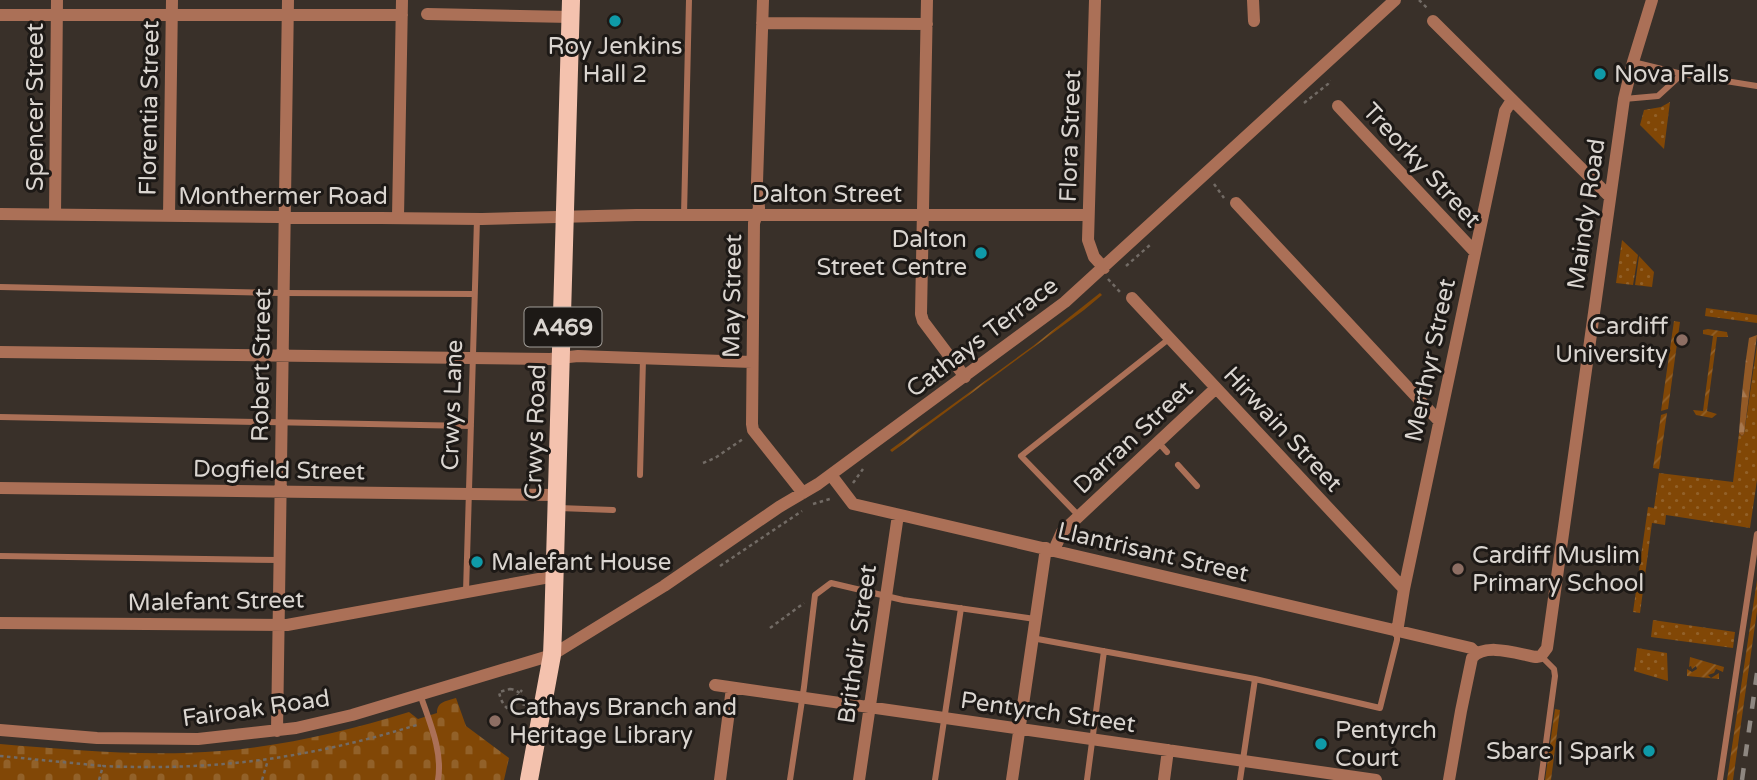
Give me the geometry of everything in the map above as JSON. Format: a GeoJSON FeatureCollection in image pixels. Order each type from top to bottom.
{"type":"FeatureCollection","features":[{"type":"Feature","properties":{"kind":"main road","name":"Crwys Road"},"geometry":{"type":"LineString","coordinates":[[552,655],[571,8]]}},
{"type":"Feature","properties":{"kind":"main road","name":"A469"},"geometry":{"type":"LineString","coordinates":[[529,780],[552,655]]}},
{"type":"Feature","properties":{"kind":"street","name":"Spencer Street"},"geometry":{"type":"LineString","coordinates":[[55,215],[57,0]]}},
{"type":"Feature","properties":{"kind":"street","name":"Florentia Street"},"geometry":{"type":"LineString","coordinates":[[169,216],[172,0]]}},
{"type":"Feature","properties":{"kind":"street","name":"Robert Street"},"geometry":{"type":"LineString","coordinates":[[276,731],[288,0]]}},
{"type":"Feature","properties":{"kind":"street"},"geometry":{"type":"LineString","coordinates":[[398,217],[402,0]]}},
{"type":"Feature","properties":{"kind":"street","name":"May Street"},"geometry":{"type":"LineString","coordinates":[[763,0],[757,182],[759,208],[754,223],[753,430],[803,493]]}},
{"type":"Feature","properties":{"kind":"street"},"geometry":{"type":"LineString","coordinates":[[927,0],[921,314],[923,321],[965,377]]}},
{"type":"Feature","properties":{"kind":"street","name":"Flora Street"},"geometry":{"type":"LineString","coordinates":[[1095,0],[1089,245],[1094,257],[1104,268]]}},
{"type":"Feature","properties":{"kind":"street"},"geometry":{"type":"LineString","coordinates":[[1253,0],[1254,21]]}},
{"type":"Feature","properties":{"kind":"street","name":"Cathays Terrace"},"geometry":{"type":"LineString","coordinates":[[552,655],[664,586],[831,475],[1065,302],[1395,0]]}},
{"type":"Feature","properties":{"kind":"street","name":"Maindy Road"},"geometry":{"type":"LineString","coordinates":[[1541,656],[1547,648],[1624,99],[1652,0]]}},
{"type":"Feature","properties":{"kind":"street"},"geometry":{"type":"LineString","coordinates":[[427,14],[571,8]]}},
{"type":"Feature","properties":{"kind":"street"},"geometry":{"type":"LineString","coordinates":[[0,15],[402,15]]}},
{"type":"Feature","properties":{"kind":"street"},"geometry":{"type":"LineString","coordinates":[[1433,21],[1609,196]]}},
{"type":"Feature","properties":{"kind":"street"},"geometry":{"type":"LineString","coordinates":[[762,23],[926,24]]}},
{"type":"Feature","properties":{"kind":"street","name":"Merthyr Street"},"geometry":{"type":"LineString","coordinates":[[1397,632],[1506,106],[1512,100]]}},
{"type":"Feature","properties":{"kind":"street","name":"Treorky Street"},"geometry":{"type":"LineString","coordinates":[[1338,106],[1475,252]]}},
{"type":"Feature","properties":{"kind":"street"},"geometry":{"type":"LineString","coordinates":[[1236,203],[1439,421]]}},
{"type":"Feature","properties":{"kind":"street","name":"Monthermer Road"},"geometry":{"type":"LineString","coordinates":[[0,214],[566,218]]}},
{"type":"Feature","properties":{"kind":"street","name":"Dalton Street"},"geometry":{"type":"LineString","coordinates":[[566,218],[684,215],[1088,215]]}},
{"type":"Feature","properties":{"kind":"street","name":"Hirwain Street"},"geometry":{"type":"LineString","coordinates":[[1132,298],[1404,589]]}},
{"type":"Feature","properties":{"kind":"street"},"geometry":{"type":"LineString","coordinates":[[0,352],[752,362]]}},
{"type":"Feature","properties":{"kind":"street","name":"Darran Street"},"geometry":{"type":"LineString","coordinates":[[1050,549],[1059,535],[1079,516],[1162,447],[1216,388]]}},
{"type":"Feature","properties":{"kind":"street","name":"Llantrisant Street"},"geometry":{"type":"LineString","coordinates":[[831,475],[853,504],[1471,648],[1476,653]]}},
{"type":"Feature","properties":{"kind":"street","name":"Dogfield Street"},"geometry":{"type":"LineString","coordinates":[[0,488],[468,494],[557,501]]}},
{"type":"Feature","properties":{"kind":"street","name":"Brithdir Street"},"geometry":{"type":"LineString","coordinates":[[859,780],[898,515]]}},
{"type":"Feature","properties":{"kind":"street"},"geometry":{"type":"LineString","coordinates":[[1012,780],[1035,619],[1050,549]]}},
{"type":"Feature","properties":{"kind":"street","name":"Malefant Street"},"geometry":{"type":"LineString","coordinates":[[0,623],[278,625],[555,576]]}},
{"type":"Feature","properties":{"kind":"street"},"geometry":{"type":"LineString","coordinates":[[1449,780],[1470,664],[1476,653],[1485,650],[1541,656]]}},
{"type":"Feature","properties":{"kind":"street","name":"Fairoak Road"},"geometry":{"type":"LineString","coordinates":[[0,730],[97,738],[178,740],[276,731],[315,724],[552,655]]}},
{"type":"Feature","properties":{"kind":"street","name":"Pentyrch Street"},"geometry":{"type":"LineString","coordinates":[[715,685],[1376,780]]}},
{"type":"Feature","properties":{"kind":"street"},"geometry":{"type":"LineString","coordinates":[[720,780],[732,688]]}},
{"type":"Feature","properties":{"kind":"street"},"geometry":{"type":"LineString","coordinates":[[1164,780],[1168,750]]}},
{"type":"Feature","properties":{"kind":"lane"},"geometry":{"type":"LineString","coordinates":[[684,215],[689,0]]}},
{"type":"Feature","properties":{"kind":"lane"},"geometry":{"type":"LineString","coordinates":[[1633,62],[1682,74],[1757,86]]}},
{"type":"Feature","properties":{"kind":"lane"},"geometry":{"type":"LineString","coordinates":[[1624,99],[1658,96],[1682,74]]}},
{"type":"Feature","properties":{"kind":"lane","name":"Crwys Lane"},"geometry":{"type":"LineString","coordinates":[[466,592],[477,219]]}},
{"type":"Feature","properties":{"kind":"lane"},"geometry":{"type":"LineString","coordinates":[[0,288],[474,294]]}},
{"type":"Feature","properties":{"kind":"lane"},"geometry":{"type":"LineString","coordinates":[[1079,516],[1021,456],[1170,338]]}},
{"type":"Feature","properties":{"kind":"lane"},"geometry":{"type":"LineString","coordinates":[[640,475],[643,359]]}},
{"type":"Feature","properties":{"kind":"lane"},"geometry":{"type":"LineString","coordinates":[[0,417],[471,426]]}},
{"type":"Feature","properties":{"kind":"lane"},"geometry":{"type":"LineString","coordinates":[[1178,465],[1196,486]]}},
{"type":"Feature","properties":{"kind":"lane"},"geometry":{"type":"LineString","coordinates":[[557,501],[613,510]]}},
{"type":"Feature","properties":{"kind":"lane"},"geometry":{"type":"LineString","coordinates":[[1720,780],[1757,534]]}},
{"type":"Feature","properties":{"kind":"lane"},"geometry":{"type":"LineString","coordinates":[[0,556],[279,559]]}},
{"type":"Feature","properties":{"kind":"lane"},"geometry":{"type":"LineString","coordinates":[[790,780],[815,595],[831,583],[886,596],[1035,619]]}},
{"type":"Feature","properties":{"kind":"lane"},"geometry":{"type":"LineString","coordinates":[[935,780],[961,608]]}},
{"type":"Feature","properties":{"kind":"lane"},"geometry":{"type":"LineString","coordinates":[[1032,638],[1255,679],[1380,708],[1397,632]]}},
{"type":"Feature","properties":{"kind":"lane"},"geometry":{"type":"LineString","coordinates":[[1087,780],[1104,651]]}},
{"type":"Feature","properties":{"kind":"lane"},"geometry":{"type":"LineString","coordinates":[[1541,656],[1554,669],[1555,676],[1541,780]]}},
{"type":"Feature","properties":{"kind":"lane"},"geometry":{"type":"LineString","coordinates":[[1240,780],[1255,679]]}},
{"type":"Feature","properties":{"kind":"lane"},"geometry":{"type":"LineString","coordinates":[[420,694],[440,761],[438,780]]}},
{"type":"Feature","properties":{"kind":"path"},"geometry":{"type":"LineString","coordinates":[[704,463],[743,439]]}},
{"type":"Feature","properties":{"kind":"path"},"geometry":{"type":"LineString","coordinates":[[770,628],[815,595]]}},
{"type":"Feature","properties":{"kind":"path"},"geometry":{"type":"LineString","coordinates":[[510,689],[521,691],[524,699],[523,714],[512,713],[502,703],[499,692],[510,689]]}},
{"type":"Feature","properties":{"kind":"path"},"geometry":{"type":"LineString","coordinates":[[507,708],[521,691]]}},
{"type":"Feature","properties":{"kind":"path"},"geometry":{"type":"LineString","coordinates":[[0,756],[103,766],[168,768],[268,761],[390,733],[422,723],[420,718]]}},
{"type":"Feature","properties":{"kind":"path"},"geometry":{"type":"LineString","coordinates":[[262,780],[268,761]]}},
{"type":"Feature","properties":{"kind":"path"},"geometry":{"type":"LineString","coordinates":[[99,780],[103,766]]}},
{"type":"Feature","properties":{"kind":"green space"},"geometry":{"type":"Polygon","coordinates":[[[1670,102],[1664,149],[1640,125],[1644,110],[1661,107],[1670,102]]]}},
{"type":"Feature","properties":{"kind":"green space"},"geometry":{"type":"Polygon","coordinates":[[[1622,240],[1638,255],[1633,285],[1616,283],[1622,240]]]}},
{"type":"Feature","properties":{"kind":"green space"},"geometry":{"type":"Polygon","coordinates":[[[1639,256],[1654,272],[1652,287],[1635,285],[1639,256]]]}},
{"type":"Feature","properties":{"kind":"green space"},"geometry":{"type":"Polygon","coordinates":[[[1100,293],[1102,295],[1084,310],[892,452],[890,450],[1033,346],[1100,293]]]}},
{"type":"Feature","properties":{"kind":"green space"},"geometry":{"type":"Polygon","coordinates":[[[1706,308],[1757,315],[1757,323],[1705,316],[1706,308]]]}},
{"type":"Feature","properties":{"kind":"green space"},"geometry":{"type":"Polygon","coordinates":[[[1674,321],[1680,322],[1668,409],[1661,411],[1674,321]]]}},
{"type":"Feature","properties":{"kind":"green space"},"geometry":{"type":"Polygon","coordinates":[[[1703,330],[1727,332],[1728,337],[1717,337],[1707,411],[1717,414],[1712,418],[1696,415],[1693,410],[1703,411],[1713,336],[1703,334],[1703,330]]]}},
{"type":"Feature","properties":{"kind":"green space"},"geometry":{"type":"Polygon","coordinates":[[[1757,335],[1742,436],[1739,433],[1747,350],[1749,338],[1757,335]]]}},
{"type":"Feature","properties":{"kind":"green space"},"geometry":{"type":"Polygon","coordinates":[[[1757,345],[1757,480],[1750,528],[1666,515],[1665,525],[1652,523],[1640,613],[1633,612],[1648,507],[1654,508],[1659,473],[1733,482],[1739,433],[1742,436],[1744,434],[1757,345]]]}},
{"type":"Feature","properties":{"kind":"green space"},"geometry":{"type":"Polygon","coordinates":[[[1667,413],[1659,469],[1653,468],[1661,415],[1667,413]]]}},
{"type":"Feature","properties":{"kind":"green space"},"geometry":{"type":"Polygon","coordinates":[[[1757,580],[1757,611],[1733,780],[1727,780],[1757,580]]]}},
{"type":"Feature","properties":{"kind":"green space"},"geometry":{"type":"Polygon","coordinates":[[[1653,620],[1735,632],[1733,648],[1651,637],[1653,620]]]}},
{"type":"Feature","properties":{"kind":"green space"},"geometry":{"type":"Polygon","coordinates":[[[1637,648],[1667,653],[1668,681],[1634,671],[1637,648]]]}},
{"type":"Feature","properties":{"kind":"green space"},"geometry":{"type":"Polygon","coordinates":[[[1690,657],[1724,667],[1723,672],[1716,669],[1708,675],[1711,678],[1719,673],[1719,679],[1687,676],[1687,669],[1692,672],[1697,669],[1696,666],[1692,669],[1689,667],[1690,657]]]}},
{"type":"Feature","properties":{"kind":"green space"},"geometry":{"type":"Polygon","coordinates":[[[456,698],[466,726],[509,758],[504,780],[0,780],[0,744],[137,753],[244,749],[316,737],[409,712],[418,719],[437,713],[441,704],[456,698]]]}},
{"type":"Feature","properties":{"kind":"green space"},"geometry":{"type":"Polygon","coordinates":[[[1555,709],[1560,710],[1551,780],[1545,780],[1555,709]]]}},
{"type":"Feature","properties":{"kind":"railway"},"geometry":{"type":"LineString","coordinates":[[1742,780],[1757,673]]}},
{"type":"Feature","properties":{"kind":"place","name":"Roy Jenkins Hall 2"},"geometry":{"type":"Point","coordinates":[615,21]}},
{"type":"Feature","properties":{"kind":"place","name":"Nova Falls"},"geometry":{"type":"Point","coordinates":[1600,74]}},
{"type":"Feature","properties":{"kind":"place","name":"Dalton Street Centre"},"geometry":{"type":"Point","coordinates":[981,253]}},
{"type":"Feature","properties":{"kind":"place","name":"Cardiff University"},"geometry":{"type":"Point","coordinates":[1682,340]}},
{"type":"Feature","properties":{"kind":"place","name":"Malefant House"},"geometry":{"type":"Point","coordinates":[477,562]}},
{"type":"Feature","properties":{"kind":"place","name":"Cardiff Muslim Primary School"},"geometry":{"type":"Point","coordinates":[1458,569]}},
{"type":"Feature","properties":{"kind":"place","name":"Cathays Branch and Heritage Library"},"geometry":{"type":"Point","coordinates":[495,721]}},
{"type":"Feature","properties":{"kind":"place","name":"Pentyrch Court"},"geometry":{"type":"Point","coordinates":[1321,744]}},
{"type":"Feature","properties":{"kind":"place","name":"Sbarc | Spark"},"geometry":{"type":"Point","coordinates":[1649,751]}}]}
